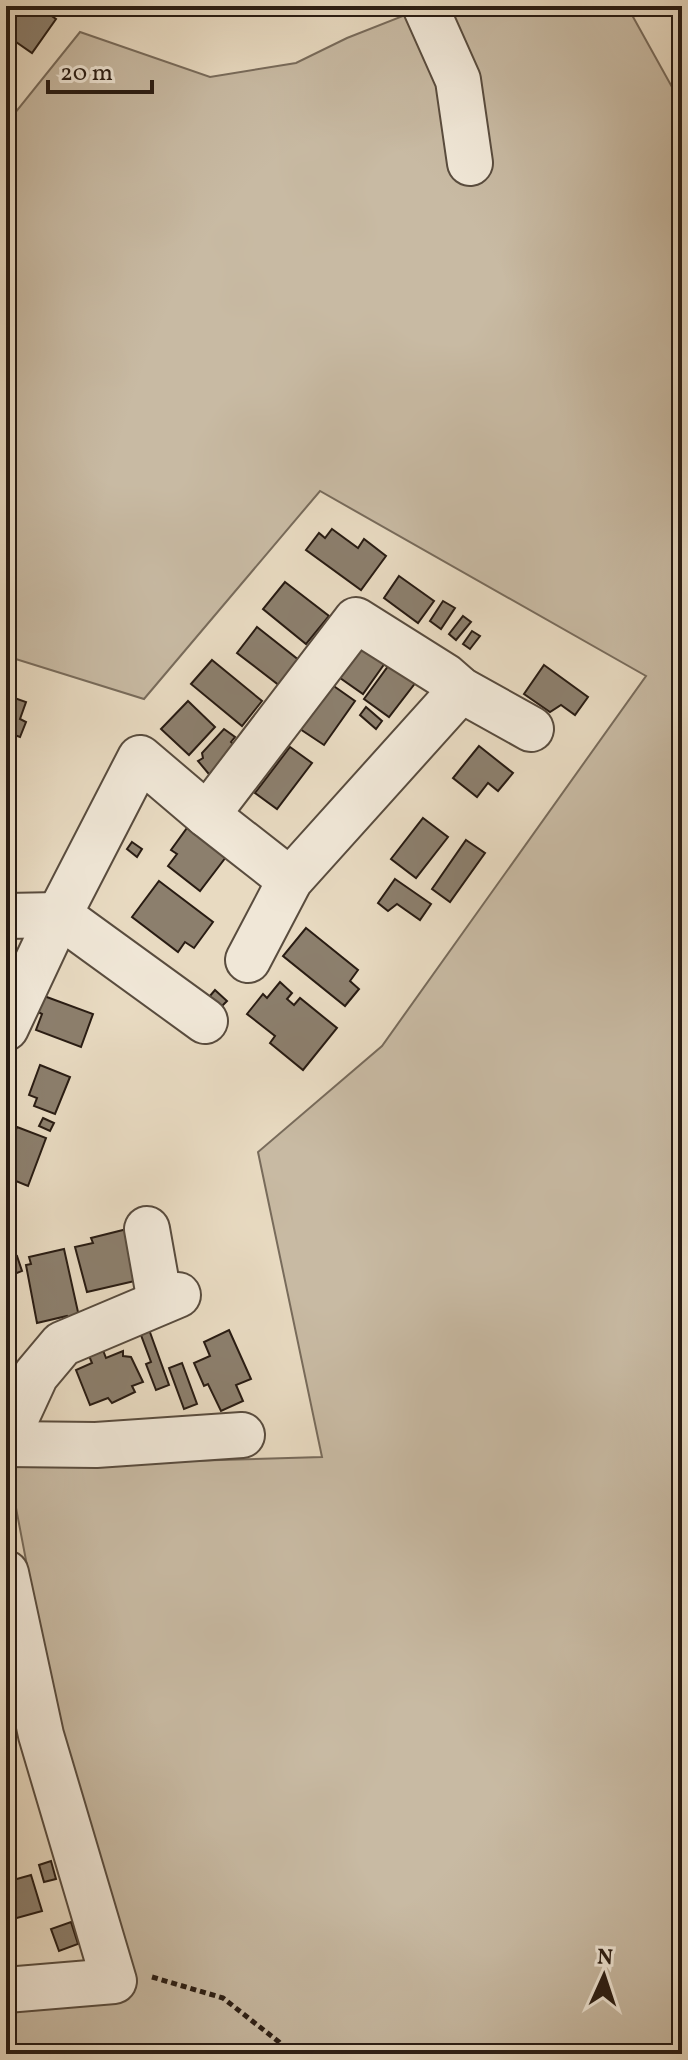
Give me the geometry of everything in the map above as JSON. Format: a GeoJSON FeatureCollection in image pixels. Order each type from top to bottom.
{"type":"FeatureCollection","features":[{"type":"Feature","properties":{"kind":"street"},"geometry":{"type":"LineString","coordinates":[[425,6],[458,80],[470,163]]}},
{"type":"Feature","properties":{"kind":"street"},"geometry":{"type":"LineString","coordinates":[[207,815],[356,620],[445,676],[461,690],[531,729]]}},
{"type":"Feature","properties":{"kind":"street"},"geometry":{"type":"LineString","coordinates":[[248,960],[290,880],[461,690]]}},
{"type":"Feature","properties":{"kind":"street"},"geometry":{"type":"LineString","coordinates":[[6,1028],[59,915],[140,758],[290,880]]}},
{"type":"Feature","properties":{"kind":"street"},"geometry":{"type":"LineString","coordinates":[[6,916],[59,915],[205,1021]]}},
{"type":"Feature","properties":{"kind":"street"},"geometry":{"type":"LineString","coordinates":[[147,1229],[169,1298],[62,1344],[36,1375],[6,1442],[96,1445],[242,1435]]}},
{"type":"Feature","properties":{"kind":"street"},"geometry":{"type":"LineString","coordinates":[[6,1573],[41,1735],[114,1981],[6,1990]]}},
{"type":"Feature","properties":{"kind":"path"},"geometry":{"type":"LineString","coordinates":[[109,1963],[223,1998],[279,2042],[288,2054]]}},
{"type":"Feature","properties":{"kind":"shaded area"},"geometry":{"type":"Polygon","coordinates":[[[400,6],[627,6],[682,105],[682,2054],[6,2054],[6,2001],[133,1986],[58,1728],[8,1466],[322,1457],[258,1152],[382,1046],[646,676],[320,491],[144,699],[6,656],[6,124],[80,32],[210,77],[296,63],[403,16],[400,6]]]}},
{"type":"Feature","properties":{"kind":"building"},"geometry":{"type":"Polygon","coordinates":[[[6,6],[37,6],[56,19],[32,53],[6,35],[6,6]]]}},
{"type":"Feature","properties":{"kind":"building"},"geometry":{"type":"Polygon","coordinates":[[[332,529],[358,548],[364,539],[386,556],[361,590],[306,550],[319,533],[325,538],[332,529]]]}},
{"type":"Feature","properties":{"kind":"building"},"geometry":{"type":"Polygon","coordinates":[[[399,576],[434,601],[418,623],[384,598],[399,576]]]}},
{"type":"Feature","properties":{"kind":"building"},"geometry":{"type":"Polygon","coordinates":[[[285,582],[329,616],[306,644],[263,609],[285,582]]]}},
{"type":"Feature","properties":{"kind":"building"},"geometry":{"type":"Polygon","coordinates":[[[443,601],[455,608],[441,629],[430,621],[443,601]]]}},
{"type":"Feature","properties":{"kind":"building"},"geometry":{"type":"Polygon","coordinates":[[[463,616],[471,622],[456,640],[449,634],[463,616]]]}},
{"type":"Feature","properties":{"kind":"building"},"geometry":{"type":"Polygon","coordinates":[[[257,627],[300,661],[280,686],[237,653],[257,627]]]}},
{"type":"Feature","properties":{"kind":"building"},"geometry":{"type":"Polygon","coordinates":[[[472,631],[480,636],[470,649],[463,644],[472,631]]]}},
{"type":"Feature","properties":{"kind":"building"},"geometry":{"type":"Polygon","coordinates":[[[360,634],[390,656],[363,694],[333,673],[360,634]]]}},
{"type":"Feature","properties":{"kind":"building"},"geometry":{"type":"Polygon","coordinates":[[[397,654],[423,673],[389,717],[364,699],[397,654]]]}},
{"type":"Feature","properties":{"kind":"building"},"geometry":{"type":"Polygon","coordinates":[[[212,660],[262,701],[242,726],[191,684],[212,660]]]}},
{"type":"Feature","properties":{"kind":"building"},"geometry":{"type":"Polygon","coordinates":[[[544,665],[588,697],[575,715],[561,705],[550,712],[524,694],[544,665]]]}},
{"type":"Feature","properties":{"kind":"building"},"geometry":{"type":"Polygon","coordinates":[[[328,682],[355,701],[324,745],[297,727],[328,682]]]}},
{"type":"Feature","properties":{"kind":"building"},"geometry":{"type":"Polygon","coordinates":[[[6,695],[26,702],[20,719],[26,722],[20,737],[6,732],[6,695]]]}},
{"type":"Feature","properties":{"kind":"building"},"geometry":{"type":"Polygon","coordinates":[[[188,701],[215,727],[189,755],[161,729],[188,701]]]}},
{"type":"Feature","properties":{"kind":"building"},"geometry":{"type":"Polygon","coordinates":[[[366,707],[382,721],[376,729],[360,715],[366,707]]]}},
{"type":"Feature","properties":{"kind":"building"},"geometry":{"type":"Polygon","coordinates":[[[224,729],[235,737],[231,742],[240,751],[213,779],[198,761],[224,729]]]}},
{"type":"Feature","properties":{"kind":"building"},"geometry":{"type":"Polygon","coordinates":[[[479,746],[513,773],[498,791],[488,783],[477,797],[453,778],[479,746]]]}},
{"type":"Feature","properties":{"kind":"building"},"geometry":{"type":"Polygon","coordinates":[[[290,747],[312,763],[277,809],[255,793],[290,747]]]}},
{"type":"Feature","properties":{"kind":"building"},"geometry":{"type":"Polygon","coordinates":[[[6,813],[14,816],[8,844],[6,843],[6,813]]]}},
{"type":"Feature","properties":{"kind":"building"},"geometry":{"type":"Polygon","coordinates":[[[423,818],[448,837],[416,878],[391,859],[423,818]]]}},
{"type":"Feature","properties":{"kind":"building"},"geometry":{"type":"Polygon","coordinates":[[[187,828],[226,857],[200,891],[168,866],[177,854],[171,850],[187,828]]]}},
{"type":"Feature","properties":{"kind":"building"},"geometry":{"type":"Polygon","coordinates":[[[466,840],[485,853],[450,902],[432,889],[466,840]]]}},
{"type":"Feature","properties":{"kind":"building"},"geometry":{"type":"Polygon","coordinates":[[[132,842],[142,849],[137,857],[127,849],[132,842]]]}},
{"type":"Feature","properties":{"kind":"building"},"geometry":{"type":"Polygon","coordinates":[[[395,879],[431,904],[420,920],[397,904],[388,911],[378,903],[395,879]]]}},
{"type":"Feature","properties":{"kind":"building"},"geometry":{"type":"Polygon","coordinates":[[[159,881],[213,922],[194,948],[185,942],[178,952],[132,917],[159,881]]]}},
{"type":"Feature","properties":{"kind":"building"},"geometry":{"type":"Polygon","coordinates":[[[306,928],[358,970],[350,981],[359,989],[345,1006],[283,956],[306,928]]]}},
{"type":"Feature","properties":{"kind":"building"},"geometry":{"type":"Polygon","coordinates":[[[280,982],[292,993],[287,999],[294,1005],[300,998],[337,1028],[303,1070],[270,1043],[275,1036],[247,1014],[263,994],[267,998],[280,982]]]}},
{"type":"Feature","properties":{"kind":"building"},"geometry":{"type":"Polygon","coordinates":[[[215,990],[227,1001],[220,1008],[209,997],[215,990]]]}},
{"type":"Feature","properties":{"kind":"building"},"geometry":{"type":"Polygon","coordinates":[[[44,996],[93,1014],[81,1047],[36,1030],[44,996]]]}},
{"type":"Feature","properties":{"kind":"building"},"geometry":{"type":"Polygon","coordinates":[[[40,1065],[70,1077],[55,1114],[34,1106],[37,1098],[29,1095],[40,1065]]]}},
{"type":"Feature","properties":{"kind":"building"},"geometry":{"type":"Polygon","coordinates":[[[43,1118],[54,1123],[50,1131],[39,1126],[43,1118]]]}},
{"type":"Feature","properties":{"kind":"building"},"geometry":{"type":"Polygon","coordinates":[[[17,1127],[46,1138],[28,1186],[6,1177],[6,1140],[12,1141],[17,1127]]]}},
{"type":"Feature","properties":{"kind":"building"},"geometry":{"type":"Polygon","coordinates":[[[127,1229],[139,1280],[87,1292],[75,1247],[93,1243],[91,1238],[127,1229]]]}},
{"type":"Feature","properties":{"kind":"building"},"geometry":{"type":"Polygon","coordinates":[[[64,1249],[80,1321],[72,1323],[67,1316],[37,1323],[26,1265],[31,1264],[29,1257],[64,1249]]]}},
{"type":"Feature","properties":{"kind":"building"},"geometry":{"type":"Polygon","coordinates":[[[17,1256],[22,1271],[12,1275],[7,1260],[17,1256]]]}},
{"type":"Feature","properties":{"kind":"building"},"geometry":{"type":"Polygon","coordinates":[[[6,1288],[15,1309],[6,1313],[6,1288]]]}},
{"type":"Feature","properties":{"kind":"building"},"geometry":{"type":"Polygon","coordinates":[[[147,1324],[169,1385],[156,1390],[146,1364],[151,1362],[138,1327],[147,1324]]]}},
{"type":"Feature","properties":{"kind":"building"},"geometry":{"type":"Polygon","coordinates":[[[229,1330],[251,1379],[236,1385],[243,1401],[221,1411],[208,1384],[204,1386],[194,1363],[210,1356],[204,1342],[229,1330]]]}},
{"type":"Feature","properties":{"kind":"building"},"geometry":{"type":"Polygon","coordinates":[[[101,1345],[106,1358],[123,1351],[123,1356],[131,1357],[143,1382],[132,1386],[135,1392],[112,1403],[108,1398],[90,1405],[76,1370],[92,1363],[87,1351],[101,1345]]]}},
{"type":"Feature","properties":{"kind":"building"},"geometry":{"type":"Polygon","coordinates":[[[182,1363],[197,1404],[184,1409],[169,1368],[182,1363]]]}},
{"type":"Feature","properties":{"kind":"building"},"geometry":{"type":"Polygon","coordinates":[[[51,1861],[56,1879],[44,1882],[39,1865],[51,1861]]]}},
{"type":"Feature","properties":{"kind":"building"},"geometry":{"type":"Polygon","coordinates":[[[31,1875],[42,1911],[6,1921],[6,1882],[31,1875]]]}},
{"type":"Feature","properties":{"kind":"building"},"geometry":{"type":"Polygon","coordinates":[[[71,1922],[78,1944],[59,1951],[51,1929],[71,1922]]]}}]}
